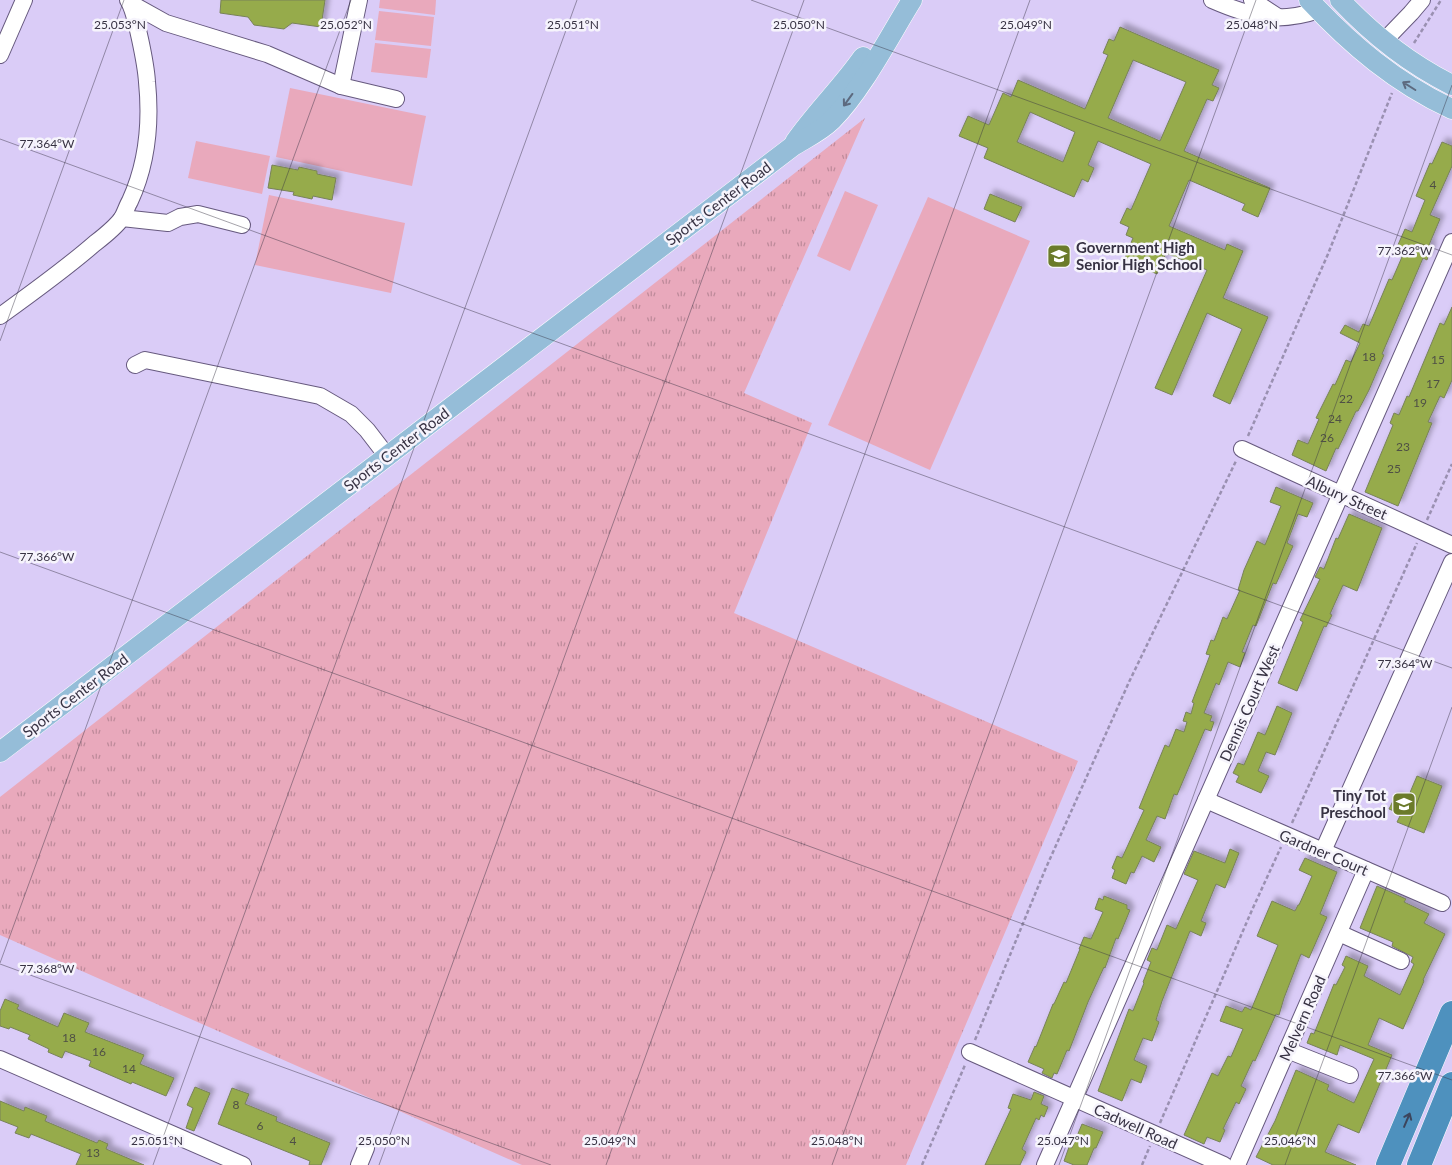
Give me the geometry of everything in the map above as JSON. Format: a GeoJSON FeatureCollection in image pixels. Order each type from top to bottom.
{"type":"FeatureCollection","features":[{"type":"Feature","properties":{"kind":"highway"},"geometry":{"type":"LineString","coordinates":[[1388,1165],[1452,1013]]}},
{"type":"Feature","properties":{"kind":"highway"},"geometry":{"type":"LineString","coordinates":[[1419,1165],[1452,1084]]}},
{"type":"Feature","properties":{"kind":"main road","name":"Sports Center Road"},"geometry":{"type":"LineString","coordinates":[[793,146],[812,118],[858,64],[899,0]]}},
{"type":"Feature","properties":{"kind":"main road","name":"Sports Center Road"},"geometry":{"type":"LineString","coordinates":[[0,752],[793,146],[815,134],[836,115],[862,81],[912,0]]}},
{"type":"Feature","properties":{"kind":"main road"},"geometry":{"type":"LineString","coordinates":[[1340,0],[1384,41],[1405,57],[1452,85]]}},
{"type":"Feature","properties":{"kind":"main road"},"geometry":{"type":"LineString","coordinates":[[1314,5],[1360,50],[1397,79],[1452,109]]}},
{"type":"Feature","properties":{"kind":"street"},"geometry":{"type":"LineString","coordinates":[[0,55],[24,0]]}},
{"type":"Feature","properties":{"kind":"street"},"geometry":{"type":"LineString","coordinates":[[341,86],[359,0]]}},
{"type":"Feature","properties":{"kind":"street"},"geometry":{"type":"LineString","coordinates":[[1212,0],[1244,14],[1290,18],[1314,5]]}},
{"type":"Feature","properties":{"kind":"street"},"geometry":{"type":"LineString","coordinates":[[1252,0],[1278,17]]}},
{"type":"Feature","properties":{"kind":"street"},"geometry":{"type":"LineString","coordinates":[[1384,41],[1412,13],[1422,0]]}},
{"type":"Feature","properties":{"kind":"street"},"geometry":{"type":"LineString","coordinates":[[129,2],[166,22],[267,54],[341,86],[396,100]]}},
{"type":"Feature","properties":{"kind":"street"},"geometry":{"type":"LineString","coordinates":[[0,316],[78,258],[122,218],[141,174],[149,126],[149,96],[146,68],[129,2]]}},
{"type":"Feature","properties":{"kind":"street"},"geometry":{"type":"LineString","coordinates":[[122,218],[168,223],[180,216],[198,214],[242,225]]}},
{"type":"Feature","properties":{"kind":"street","name":"Dennis Court West"},"geometry":{"type":"LineString","coordinates":[[1045,1165],[1452,242]]}},
{"type":"Feature","properties":{"kind":"street"},"geometry":{"type":"LineString","coordinates":[[135,364],[145,360],[320,396],[351,414],[387,456]]}},
{"type":"Feature","properties":{"kind":"street","name":"Albury Street"},"geometry":{"type":"LineString","coordinates":[[1242,449],[1452,545]]}},
{"type":"Feature","properties":{"kind":"street"},"geometry":{"type":"LineString","coordinates":[[1323,851],[1452,562]]}},
{"type":"Feature","properties":{"kind":"street","name":"Gardner Court"},"geometry":{"type":"LineString","coordinates":[[1206,800],[1442,903]]}},
{"type":"Feature","properties":{"kind":"street","name":"Melvern Road"},"geometry":{"type":"LineString","coordinates":[[1237,1165],[1366,870]]}},
{"type":"Feature","properties":{"kind":"street"},"geometry":{"type":"LineString","coordinates":[[1339,934],[1401,961]]}},
{"type":"Feature","properties":{"kind":"street"},"geometry":{"type":"LineString","coordinates":[[1287,1050],[1350,1075]]}},
{"type":"Feature","properties":{"kind":"street","name":"Cadwell Road"},"geometry":{"type":"LineString","coordinates":[[970,1052],[1224,1165]]}},
{"type":"Feature","properties":{"kind":"street"},"geometry":{"type":"LineString","coordinates":[[0,1059],[243,1165]]}},
{"type":"Feature","properties":{"kind":"street"},"geometry":{"type":"LineString","coordinates":[[359,1165],[366,1148]]}},
{"type":"Feature","properties":{"kind":"path"},"geometry":{"type":"LineString","coordinates":[[1405,57],[1441,0]]}},
{"type":"Feature","properties":{"kind":"path"},"geometry":{"type":"LineString","coordinates":[[922,1165],[1044,870],[1128,682],[1242,449],[1328,254],[1397,79]]}},
{"type":"Feature","properties":{"kind":"path"},"geometry":{"type":"LineString","coordinates":[[1142,1165],[1252,910],[1287,836],[1452,464]]}},
{"type":"Feature","properties":{"kind":"green space"},"geometry":{"type":"Polygon","coordinates":[[[380,0],[436,0],[435,15],[379,8],[380,0]]]}},
{"type":"Feature","properties":{"kind":"green space"},"geometry":{"type":"Polygon","coordinates":[[[379,11],[434,17],[431,46],[375,40],[379,11]]]}},
{"type":"Feature","properties":{"kind":"green space"},"geometry":{"type":"Polygon","coordinates":[[[375,43],[431,49],[427,78],[371,72],[375,43]]]}},
{"type":"Feature","properties":{"kind":"green space"},"geometry":{"type":"Polygon","coordinates":[[[290,88],[426,116],[412,186],[276,157],[290,88]]]}},
{"type":"Feature","properties":{"kind":"green space"},"geometry":{"type":"Polygon","coordinates":[[[865,118],[744,393],[812,423],[734,613],[1078,761],[906,1165],[522,1165],[0,935],[0,797],[865,118]]]}},
{"type":"Feature","properties":{"kind":"green space"},"geometry":{"type":"Polygon","coordinates":[[[196,141],[270,156],[262,194],[188,178],[196,141]]]}},
{"type":"Feature","properties":{"kind":"green space"},"geometry":{"type":"Polygon","coordinates":[[[845,191],[878,205],[850,271],[817,256],[845,191]]]}},
{"type":"Feature","properties":{"kind":"green space"},"geometry":{"type":"Polygon","coordinates":[[[269,195],[405,223],[391,293],[255,265],[269,195]]]}},
{"type":"Feature","properties":{"kind":"green space"},"geometry":{"type":"Polygon","coordinates":[[[928,197],[1030,241],[930,470],[828,425],[928,197]]]}},
{"type":"Feature","properties":{"kind":"building"},"geometry":{"type":"Polygon","coordinates":[[[221,0],[325,0],[321,27],[292,23],[284,29],[254,25],[248,17],[220,13],[221,0]]]}},
{"type":"Feature","properties":{"kind":"building"},"geometry":{"type":"Polygon","coordinates":[[[1120,27],[1219,70],[1212,85],[1219,88],[1213,101],[1207,99],[1184,151],[1270,188],[1258,217],[1242,210],[1245,204],[1189,180],[1169,226],[1225,250],[1227,244],[1243,251],[1223,298],[1268,317],[1230,404],[1213,396],[1242,329],[1207,313],[1172,395],[1155,388],[1207,270],[1166,253],[1157,274],[1124,260],[1133,238],[1126,235],[1129,227],[1120,223],[1127,208],[1131,210],[1151,164],[1098,141],[1088,165],[1094,168],[1088,182],[1082,179],[1074,197],[984,158],[988,148],[959,136],[968,116],[989,125],[1003,93],[1011,97],[1018,80],[1085,109],[1108,55],[1103,53],[1109,39],[1114,41],[1120,27]],[[1133,60],[1108,118],[1160,141],[1186,82],[1133,60]],[[1030,112],[1017,142],[1063,162],[1075,132],[1030,112]]]}},
{"type":"Feature","properties":{"kind":"building"},"geometry":{"type":"Polygon","coordinates":[[[1442,142],[1452,146],[1452,166],[1430,215],[1440,219],[1429,245],[1432,246],[1427,260],[1423,258],[1382,354],[1384,355],[1369,390],[1358,411],[1356,411],[1338,449],[1336,448],[1326,471],[1292,455],[1298,440],[1308,444],[1319,419],[1316,418],[1333,384],[1335,385],[1346,360],[1351,362],[1360,343],[1340,333],[1345,325],[1359,332],[1363,324],[1369,326],[1389,279],[1392,280],[1405,250],[1397,247],[1405,229],[1412,232],[1425,200],[1416,196],[1430,163],[1432,164],[1442,142]]]}},
{"type":"Feature","properties":{"kind":"building"},"geometry":{"type":"Polygon","coordinates":[[[272,165],[298,170],[299,167],[317,171],[317,174],[336,178],[332,200],[313,196],[312,199],[293,195],[294,192],[268,188],[272,165]]]}},
{"type":"Feature","properties":{"kind":"building"},"geometry":{"type":"Polygon","coordinates":[[[990,194],[1022,207],[1015,222],[984,209],[990,194]]]}},
{"type":"Feature","properties":{"kind":"building"},"geometry":{"type":"Polygon","coordinates":[[[1452,307],[1452,380],[1444,398],[1440,396],[1428,422],[1432,423],[1398,506],[1365,492],[1393,425],[1390,423],[1394,413],[1399,415],[1407,396],[1409,397],[1440,323],[1444,325],[1452,307]]]}},
{"type":"Feature","properties":{"kind":"building"},"geometry":{"type":"Polygon","coordinates":[[[1276,487],[1313,503],[1307,517],[1298,514],[1287,543],[1293,546],[1276,584],[1273,583],[1256,626],[1253,625],[1242,652],[1245,653],[1240,667],[1228,662],[1219,685],[1216,683],[1204,713],[1212,716],[1210,721],[1214,722],[1211,731],[1205,729],[1177,795],[1174,794],[1165,819],[1157,816],[1146,840],[1161,847],[1154,862],[1142,856],[1134,873],[1131,872],[1126,884],[1112,878],[1115,870],[1112,868],[1117,856],[1122,858],[1144,810],[1139,808],[1165,745],[1169,747],[1176,729],[1184,732],[1187,722],[1183,721],[1186,712],[1191,714],[1194,703],[1192,702],[1210,655],[1206,654],[1211,640],[1214,641],[1223,617],[1227,619],[1240,590],[1238,590],[1244,570],[1257,541],[1265,545],[1281,506],[1270,502],[1276,487]]]}},
{"type":"Feature","properties":{"kind":"building"},"geometry":{"type":"Polygon","coordinates":[[[1349,514],[1382,528],[1357,591],[1343,585],[1330,614],[1332,615],[1326,627],[1324,626],[1297,691],[1278,683],[1303,622],[1300,620],[1320,579],[1315,577],[1320,567],[1324,569],[1336,538],[1338,539],[1349,514]]]}},
{"type":"Feature","properties":{"kind":"building"},"geometry":{"type":"Polygon","coordinates":[[[1277,706],[1292,713],[1275,755],[1266,752],[1258,771],[1269,776],[1261,793],[1236,782],[1239,776],[1233,773],[1238,763],[1244,765],[1258,732],[1265,735],[1277,706]]]}},
{"type":"Feature","properties":{"kind":"building"},"geometry":{"type":"Polygon","coordinates":[[[1417,776],[1442,786],[1424,833],[1397,822],[1401,814],[1389,809],[1395,797],[1406,802],[1417,776]]]}},
{"type":"Feature","properties":{"kind":"building"},"geometry":{"type":"Polygon","coordinates":[[[1230,849],[1239,853],[1225,888],[1216,884],[1201,921],[1206,923],[1201,936],[1190,931],[1162,1001],[1156,1020],[1159,1022],[1152,1041],[1143,1038],[1134,1060],[1147,1066],[1141,1083],[1131,1079],[1122,1101],[1098,1091],[1129,1009],[1133,1011],[1144,983],[1151,962],[1147,960],[1152,948],[1157,950],[1167,925],[1176,929],[1198,880],[1184,874],[1194,851],[1225,863],[1230,849]]]}},
{"type":"Feature","properties":{"kind":"building"},"geometry":{"type":"Polygon","coordinates":[[[1305,858],[1337,872],[1320,914],[1327,917],[1309,958],[1301,954],[1279,1015],[1276,1014],[1255,1061],[1253,1060],[1241,1086],[1246,1089],[1239,1104],[1236,1102],[1223,1129],[1225,1130],[1220,1142],[1207,1137],[1204,1144],[1184,1135],[1212,1073],[1218,1076],[1228,1056],[1231,1057],[1243,1029],[1220,1021],[1226,1006],[1242,1012],[1245,1007],[1251,1010],[1278,945],[1257,936],[1272,901],[1295,911],[1299,905],[1312,876],[1299,870],[1305,858]]]}},
{"type":"Feature","properties":{"kind":"building"},"geometry":{"type":"Polygon","coordinates":[[[1377,886],[1406,899],[1404,902],[1429,914],[1424,923],[1445,934],[1423,980],[1403,1029],[1379,1018],[1368,1045],[1392,1055],[1359,1133],[1338,1124],[1325,1152],[1356,1165],[1273,1165],[1256,1157],[1275,1121],[1296,1070],[1329,1085],[1327,1090],[1354,1103],[1374,1059],[1340,1045],[1337,1055],[1307,1043],[1311,1033],[1314,1034],[1334,984],[1336,985],[1345,967],[1342,965],[1346,956],[1368,966],[1364,976],[1400,995],[1414,964],[1411,962],[1413,957],[1392,946],[1393,942],[1360,928],[1377,886]]]}},
{"type":"Feature","properties":{"kind":"building"},"geometry":{"type":"Polygon","coordinates":[[[1104,896],[1127,905],[1127,909],[1130,910],[1088,1002],[1069,1051],[1067,1050],[1057,1074],[1054,1073],[1052,1078],[1042,1073],[1044,1069],[1028,1062],[1053,1004],[1064,982],[1066,983],[1084,937],[1091,939],[1103,912],[1095,909],[1099,898],[1103,900],[1104,896]]]}},
{"type":"Feature","properties":{"kind":"building"},"geometry":{"type":"Polygon","coordinates":[[[5,999],[19,1005],[17,1009],[58,1027],[64,1013],[89,1023],[85,1032],[144,1055],[140,1064],[174,1078],[166,1096],[132,1082],[131,1084],[89,1066],[91,1061],[65,1051],[62,1058],[48,1052],[49,1049],[28,1039],[30,1035],[10,1027],[9,1029],[0,1026],[0,1011],[5,999]]]}},
{"type":"Feature","properties":{"kind":"building"},"geometry":{"type":"Polygon","coordinates":[[[195,1087],[210,1093],[194,1131],[186,1128],[193,1108],[187,1105],[195,1087]]]}},
{"type":"Feature","properties":{"kind":"building"},"geometry":{"type":"Polygon","coordinates":[[[232,1088],[249,1094],[245,1104],[277,1117],[276,1121],[330,1143],[321,1165],[309,1165],[310,1161],[218,1124],[232,1088]]]}},
{"type":"Feature","properties":{"kind":"building"},"geometry":{"type":"Polygon","coordinates":[[[1034,1092],[1044,1096],[1041,1104],[1048,1107],[1044,1117],[1041,1115],[1039,1120],[1036,1118],[1022,1149],[1026,1152],[1020,1165],[985,1165],[1011,1109],[1008,1108],[1013,1094],[1031,1100],[1034,1092]]]}},
{"type":"Feature","properties":{"kind":"building"},"geometry":{"type":"Polygon","coordinates":[[[0,1101],[24,1111],[25,1107],[47,1116],[45,1121],[97,1143],[99,1140],[108,1144],[106,1149],[144,1165],[76,1165],[81,1154],[31,1134],[29,1138],[15,1133],[18,1127],[0,1120],[0,1101]]]}},
{"type":"Feature","properties":{"kind":"building"},"geometry":{"type":"Polygon","coordinates":[[[1082,1124],[1103,1132],[1087,1165],[1074,1165],[1064,1161],[1069,1147],[1072,1148],[1082,1124]]]}},
{"type":"Feature","properties":{"kind":"place","name":"Government High Senior High School"},"geometry":{"type":"Point","coordinates":[1059,256]}},
{"type":"Feature","properties":{"kind":"place","name":"Tiny Tot Preschool"},"geometry":{"type":"Point","coordinates":[1404,804]}}]}
